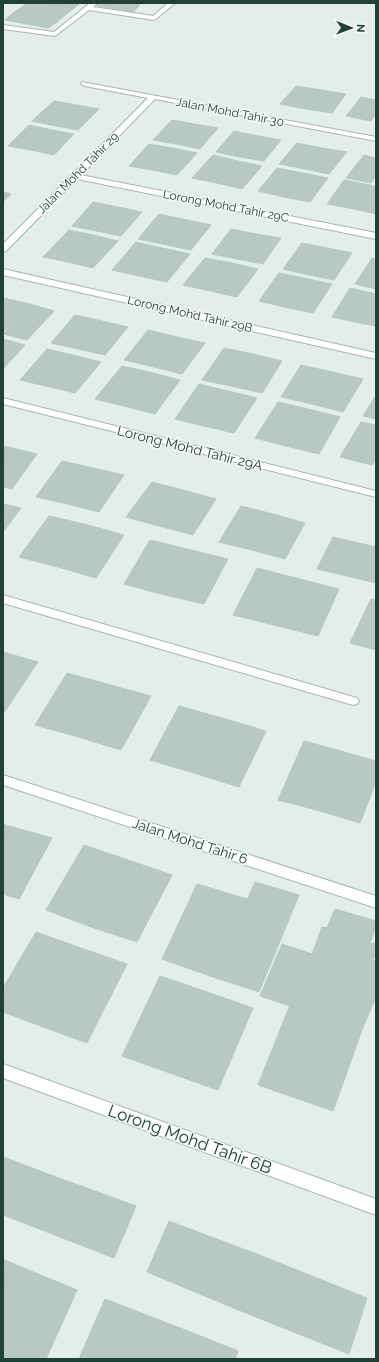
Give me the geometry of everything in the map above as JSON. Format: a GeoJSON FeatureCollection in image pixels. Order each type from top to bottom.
{"type":"FeatureCollection","features":[{"type":"Feature","properties":{"kind":"street"},"geometry":{"type":"LineString","coordinates":[[3,27],[55,34],[91,5],[154,18],[172,3]]}},
{"type":"Feature","properties":{"kind":"street","name":"Jalan Mohd Tahir 30"},"geometry":{"type":"LineString","coordinates":[[85,84],[376,139]]}},
{"type":"Feature","properties":{"kind":"street","name":"Jalan Mohd Tahir 29"},"geometry":{"type":"LineString","coordinates":[[3,249],[153,97]]}},
{"type":"Feature","properties":{"kind":"street","name":"Lorong Mohd Tahir 29C"},"geometry":{"type":"LineString","coordinates":[[75,176],[376,236]]}},
{"type":"Feature","properties":{"kind":"street","name":"Lorong Mohd Tahir 29B"},"geometry":{"type":"LineString","coordinates":[[3,272],[376,356]]}},
{"type":"Feature","properties":{"kind":"street","name":"Lorong Mohd Tahir 29A"},"geometry":{"type":"LineString","coordinates":[[3,401],[376,494]]}},
{"type":"Feature","properties":{"kind":"street"},"geometry":{"type":"LineString","coordinates":[[3,599],[353,701]]}},
{"type":"Feature","properties":{"kind":"street","name":"Jalan Mohd Tahir 6"},"geometry":{"type":"LineString","coordinates":[[3,780],[376,902]]}},
{"type":"Feature","properties":{"kind":"street","name":"Lorong Mohd Tahir 6B"},"geometry":{"type":"LineString","coordinates":[[3,1071],[376,1207]]}},
{"type":"Feature","properties":{"kind":"building"},"geometry":{"type":"Polygon","coordinates":[[[27,3],[43,3],[73,9],[65,15],[22,7],[27,3]]]}},
{"type":"Feature","properties":{"kind":"building"},"geometry":{"type":"Polygon","coordinates":[[[43,3],[80,3],[73,9],[43,3]]]}},
{"type":"Feature","properties":{"kind":"building"},"geometry":{"type":"Polygon","coordinates":[[[97,3],[127,3],[140,5],[133,12],[94,5],[97,3]]]}},
{"type":"Feature","properties":{"kind":"building"},"geometry":{"type":"Polygon","coordinates":[[[22,7],[65,15],[57,22],[13,13],[22,7]]]}},
{"type":"Feature","properties":{"kind":"building"},"geometry":{"type":"Polygon","coordinates":[[[13,13],[57,22],[48,28],[5,20],[13,13]]]}},
{"type":"Feature","properties":{"kind":"building"},"geometry":{"type":"Polygon","coordinates":[[[296,86],[321,90],[306,109],[280,104],[296,86]]]}},
{"type":"Feature","properties":{"kind":"building"},"geometry":{"type":"Polygon","coordinates":[[[321,90],[346,94],[332,113],[306,109],[321,90]]]}},
{"type":"Feature","properties":{"kind":"building"},"geometry":{"type":"Polygon","coordinates":[[[361,97],[376,100],[376,114],[371,121],[346,116],[361,97]]]}},
{"type":"Feature","properties":{"kind":"building"},"geometry":{"type":"Polygon","coordinates":[[[54,101],[77,105],[56,126],[32,121],[54,101]]]}},
{"type":"Feature","properties":{"kind":"building"},"geometry":{"type":"Polygon","coordinates":[[[77,105],[99,109],[78,130],[56,126],[77,105]]]}},
{"type":"Feature","properties":{"kind":"building"},"geometry":{"type":"Polygon","coordinates":[[[172,120],[194,124],[176,144],[153,140],[172,120]]]}},
{"type":"Feature","properties":{"kind":"building"},"geometry":{"type":"Polygon","coordinates":[[[194,124],[218,128],[200,149],[176,144],[194,124]]]}},
{"type":"Feature","properties":{"kind":"building"},"geometry":{"type":"Polygon","coordinates":[[[29,125],[52,130],[31,150],[8,146],[29,125]]]}},
{"type":"Feature","properties":{"kind":"building"},"geometry":{"type":"Polygon","coordinates":[[[52,130],[74,134],[54,155],[31,150],[52,130]]]}},
{"type":"Feature","properties":{"kind":"building"},"geometry":{"type":"Polygon","coordinates":[[[234,131],[258,136],[240,157],[216,152],[234,131]]]}},
{"type":"Feature","properties":{"kind":"building"},"geometry":{"type":"Polygon","coordinates":[[[258,136],[281,140],[264,161],[240,157],[258,136]]]}},
{"type":"Feature","properties":{"kind":"building"},"geometry":{"type":"Polygon","coordinates":[[[297,143],[322,148],[305,169],[279,164],[297,143]]]}},
{"type":"Feature","properties":{"kind":"building"},"geometry":{"type":"Polygon","coordinates":[[[149,144],[172,148],[152,170],[129,166],[149,144]]]}},
{"type":"Feature","properties":{"kind":"building"},"geometry":{"type":"Polygon","coordinates":[[[172,148],[197,153],[177,175],[152,170],[172,148]]]}},
{"type":"Feature","properties":{"kind":"building"},"geometry":{"type":"Polygon","coordinates":[[[322,148],[347,152],[329,174],[305,169],[322,148]]]}},
{"type":"Feature","properties":{"kind":"building"},"geometry":{"type":"Polygon","coordinates":[[[213,155],[238,161],[217,183],[192,178],[213,155]]]}},
{"type":"Feature","properties":{"kind":"building"},"geometry":{"type":"Polygon","coordinates":[[[364,155],[376,158],[376,176],[371,183],[346,178],[364,155]]]}},
{"type":"Feature","properties":{"kind":"building"},"geometry":{"type":"Polygon","coordinates":[[[238,161],[262,166],[242,189],[217,183],[238,161]]]}},
{"type":"Feature","properties":{"kind":"building"},"geometry":{"type":"Polygon","coordinates":[[[277,168],[302,173],[284,197],[258,191],[277,168]]]}},
{"type":"Feature","properties":{"kind":"building"},"geometry":{"type":"Polygon","coordinates":[[[302,173],[328,178],[310,202],[284,197],[302,173]]]}},
{"type":"Feature","properties":{"kind":"building"},"geometry":{"type":"Polygon","coordinates":[[[344,180],[370,185],[354,209],[327,204],[344,180]]]}},
{"type":"Feature","properties":{"kind":"building"},"geometry":{"type":"Polygon","coordinates":[[[370,185],[376,187],[376,214],[354,209],[370,185]]]}},
{"type":"Feature","properties":{"kind":"building"},"geometry":{"type":"Polygon","coordinates":[[[3,192],[11,194],[3,202],[3,192]]]}},
{"type":"Feature","properties":{"kind":"building"},"geometry":{"type":"Polygon","coordinates":[[[93,202],[118,207],[97,231],[72,226],[93,202]]]}},
{"type":"Feature","properties":{"kind":"building"},"geometry":{"type":"Polygon","coordinates":[[[118,207],[142,212],[121,236],[97,231],[118,207]]]}},
{"type":"Feature","properties":{"kind":"building"},"geometry":{"type":"Polygon","coordinates":[[[159,214],[187,220],[167,245],[138,239],[159,214]]]}},
{"type":"Feature","properties":{"kind":"building"},"geometry":{"type":"Polygon","coordinates":[[[187,220],[211,225],[191,250],[167,245],[187,220]]]}},
{"type":"Feature","properties":{"kind":"building"},"geometry":{"type":"Polygon","coordinates":[[[231,229],[256,234],[237,259],[212,254],[231,229]]]}},
{"type":"Feature","properties":{"kind":"building"},"geometry":{"type":"Polygon","coordinates":[[[69,230],[93,235],[68,262],[43,257],[69,230]]]}},
{"type":"Feature","properties":{"kind":"building"},"geometry":{"type":"Polygon","coordinates":[[[256,234],[281,238],[263,264],[237,259],[256,234]]]}},
{"type":"Feature","properties":{"kind":"building"},"geometry":{"type":"Polygon","coordinates":[[[93,235],[118,241],[93,268],[68,262],[93,235]]]}},
{"type":"Feature","properties":{"kind":"building"},"geometry":{"type":"Polygon","coordinates":[[[136,242],[162,248],[139,276],[112,270],[136,242]]]}},
{"type":"Feature","properties":{"kind":"building"},"geometry":{"type":"Polygon","coordinates":[[[302,243],[327,248],[309,275],[283,269],[302,243]]]}},
{"type":"Feature","properties":{"kind":"building"},"geometry":{"type":"Polygon","coordinates":[[[162,248],[190,254],[167,282],[139,276],[162,248]]]}},
{"type":"Feature","properties":{"kind":"building"},"geometry":{"type":"Polygon","coordinates":[[[327,248],[352,253],[334,280],[309,275],[327,248]]]}},
{"type":"Feature","properties":{"kind":"building"},"geometry":{"type":"Polygon","coordinates":[[[205,258],[232,263],[211,291],[183,285],[205,258]]]}},
{"type":"Feature","properties":{"kind":"building"},"geometry":{"type":"Polygon","coordinates":[[[372,258],[376,259],[376,289],[355,284],[372,258]]]}},
{"type":"Feature","properties":{"kind":"building"},"geometry":{"type":"Polygon","coordinates":[[[232,263],[258,269],[237,297],[211,291],[232,263]]]}},
{"type":"Feature","properties":{"kind":"building"},"geometry":{"type":"Polygon","coordinates":[[[279,273],[304,278],[284,307],[259,301],[279,273]]]}},
{"type":"Feature","properties":{"kind":"building"},"geometry":{"type":"Polygon","coordinates":[[[304,278],[332,284],[313,313],[284,307],[304,278]]]}},
{"type":"Feature","properties":{"kind":"building"},"geometry":{"type":"Polygon","coordinates":[[[350,288],[376,294],[376,298],[360,323],[332,317],[350,288]]]}},
{"type":"Feature","properties":{"kind":"building"},"geometry":{"type":"Polygon","coordinates":[[[3,298],[30,304],[3,332],[3,298]]]}},
{"type":"Feature","properties":{"kind":"building"},"geometry":{"type":"Polygon","coordinates":[[[376,298],[376,326],[360,323],[376,298]]]}},
{"type":"Feature","properties":{"kind":"building"},"geometry":{"type":"Polygon","coordinates":[[[30,304],[54,311],[27,340],[3,334],[30,304]]]}},
{"type":"Feature","properties":{"kind":"building"},"geometry":{"type":"Polygon","coordinates":[[[75,315],[102,321],[78,349],[51,343],[75,315]]]}},
{"type":"Feature","properties":{"kind":"building"},"geometry":{"type":"Polygon","coordinates":[[[102,321],[128,327],[105,355],[78,349],[102,321]]]}},
{"type":"Feature","properties":{"kind":"building"},"geometry":{"type":"Polygon","coordinates":[[[148,330],[177,337],[154,367],[124,360],[148,330]]]}},
{"type":"Feature","properties":{"kind":"building"},"geometry":{"type":"Polygon","coordinates":[[[177,337],[205,343],[182,374],[154,367],[177,337]]]}},
{"type":"Feature","properties":{"kind":"building"},"geometry":{"type":"Polygon","coordinates":[[[3,339],[25,345],[3,369],[3,339]]]}},
{"type":"Feature","properties":{"kind":"building"},"geometry":{"type":"Polygon","coordinates":[[[224,348],[253,354],[231,386],[202,380],[224,348]]]}},
{"type":"Feature","properties":{"kind":"building"},"geometry":{"type":"Polygon","coordinates":[[[47,349],[73,355],[46,386],[20,380],[47,349]]]}},
{"type":"Feature","properties":{"kind":"building"},"geometry":{"type":"Polygon","coordinates":[[[253,354],[282,361],[262,393],[231,386],[253,354]]]}},
{"type":"Feature","properties":{"kind":"building"},"geometry":{"type":"Polygon","coordinates":[[[73,355],[101,362],[75,393],[46,386],[73,355]]]}},
{"type":"Feature","properties":{"kind":"building"},"geometry":{"type":"Polygon","coordinates":[[[301,365],[332,372],[312,404],[281,397],[301,365]]]}},
{"type":"Feature","properties":{"kind":"building"},"geometry":{"type":"Polygon","coordinates":[[[122,366],[149,372],[124,406],[95,399],[122,366]]]}},
{"type":"Feature","properties":{"kind":"building"},"geometry":{"type":"Polygon","coordinates":[[[149,372],[180,380],[155,414],[124,406],[149,372]]]}},
{"type":"Feature","properties":{"kind":"building"},"geometry":{"type":"Polygon","coordinates":[[[332,372],[363,379],[343,412],[312,404],[332,372]]]}},
{"type":"Feature","properties":{"kind":"building"},"geometry":{"type":"Polygon","coordinates":[[[199,384],[228,391],[204,426],[175,419],[199,384]]]}},
{"type":"Feature","properties":{"kind":"building"},"geometry":{"type":"Polygon","coordinates":[[[228,391],[257,398],[234,433],[204,426],[228,391]]]}},
{"type":"Feature","properties":{"kind":"building"},"geometry":{"type":"Polygon","coordinates":[[[376,395],[376,419],[363,416],[376,395]]]}},
{"type":"Feature","properties":{"kind":"building"},"geometry":{"type":"Polygon","coordinates":[[[278,402],[308,409],[286,446],[255,438],[278,402]]]}},
{"type":"Feature","properties":{"kind":"building"},"geometry":{"type":"Polygon","coordinates":[[[308,409],[340,417],[319,454],[286,446],[308,409]]]}},
{"type":"Feature","properties":{"kind":"building"},"geometry":{"type":"Polygon","coordinates":[[[361,422],[376,425],[376,458],[372,465],[340,457],[361,422]]]}},
{"type":"Feature","properties":{"kind":"building"},"geometry":{"type":"Polygon","coordinates":[[[4,446],[37,454],[12,489],[3,487],[4,446]]]}},
{"type":"Feature","properties":{"kind":"building"},"geometry":{"type":"Polygon","coordinates":[[[62,461],[93,468],[68,504],[36,497],[62,461]]]}},
{"type":"Feature","properties":{"kind":"building"},"geometry":{"type":"Polygon","coordinates":[[[93,468],[124,475],[99,512],[68,504],[93,468]]]}},
{"type":"Feature","properties":{"kind":"building"},"geometry":{"type":"Polygon","coordinates":[[[152,482],[183,490],[159,526],[126,517],[152,482]]]}},
{"type":"Feature","properties":{"kind":"building"},"geometry":{"type":"Polygon","coordinates":[[[183,490],[216,499],[193,535],[159,526],[183,490]]]}},
{"type":"Feature","properties":{"kind":"building"},"geometry":{"type":"Polygon","coordinates":[[[3,504],[21,508],[3,532],[3,504]]]}},
{"type":"Feature","properties":{"kind":"building"},"geometry":{"type":"Polygon","coordinates":[[[241,506],[273,514],[252,550],[219,542],[241,506]]]}},
{"type":"Feature","properties":{"kind":"building"},"geometry":{"type":"Polygon","coordinates":[[[273,514],[305,523],[285,559],[252,550],[273,514]]]}},
{"type":"Feature","properties":{"kind":"building"},"geometry":{"type":"Polygon","coordinates":[[[49,516],[88,525],[58,567],[19,557],[49,516]]]}},
{"type":"Feature","properties":{"kind":"building"},"geometry":{"type":"Polygon","coordinates":[[[88,525],[124,535],[96,578],[58,567],[88,525]]]}},
{"type":"Feature","properties":{"kind":"building"},"geometry":{"type":"Polygon","coordinates":[[[333,537],[376,547],[376,554],[364,580],[317,569],[333,537]]]}},
{"type":"Feature","properties":{"kind":"building"},"geometry":{"type":"Polygon","coordinates":[[[150,540],[187,549],[161,594],[124,584],[150,540]]]}},
{"type":"Feature","properties":{"kind":"building"},"geometry":{"type":"Polygon","coordinates":[[[187,549],[228,559],[204,604],[161,594],[187,549]]]}},
{"type":"Feature","properties":{"kind":"building"},"geometry":{"type":"Polygon","coordinates":[[[376,554],[376,583],[364,580],[376,554]]]}},
{"type":"Feature","properties":{"kind":"building"},"geometry":{"type":"Polygon","coordinates":[[[257,568],[296,578],[274,625],[233,615],[257,568]]]}},
{"type":"Feature","properties":{"kind":"building"},"geometry":{"type":"Polygon","coordinates":[[[296,578],[339,589],[318,636],[274,625],[296,578]]]}},
{"type":"Feature","properties":{"kind":"building"},"geometry":{"type":"Polygon","coordinates":[[[371,599],[376,600],[376,650],[350,643],[371,599]]]}},
{"type":"Feature","properties":{"kind":"building"},"geometry":{"type":"Polygon","coordinates":[[[3,652],[38,662],[3,714],[3,652]]]}},
{"type":"Feature","properties":{"kind":"building"},"geometry":{"type":"Polygon","coordinates":[[[67,673],[107,684],[75,736],[35,725],[67,673]]]}},
{"type":"Feature","properties":{"kind":"building"},"geometry":{"type":"Polygon","coordinates":[[[107,684],[151,696],[121,750],[75,736],[107,684]]]}},
{"type":"Feature","properties":{"kind":"building"},"geometry":{"type":"Polygon","coordinates":[[[179,706],[222,718],[194,773],[150,760],[179,706]]]}},
{"type":"Feature","properties":{"kind":"building"},"geometry":{"type":"Polygon","coordinates":[[[222,718],[266,731],[239,787],[194,773],[222,718]]]}},
{"type":"Feature","properties":{"kind":"building"},"geometry":{"type":"Polygon","coordinates":[[[304,741],[337,750],[313,809],[278,800],[304,741]]]}},
{"type":"Feature","properties":{"kind":"building"},"geometry":{"type":"Polygon","coordinates":[[[337,750],[376,761],[376,782],[360,823],[313,809],[337,750]]]}},
{"type":"Feature","properties":{"kind":"building"},"geometry":{"type":"Polygon","coordinates":[[[3,824],[9,826],[3,837],[3,824]]]}},
{"type":"Feature","properties":{"kind":"building"},"geometry":{"type":"Polygon","coordinates":[[[9,826],[52,838],[19,899],[3,894],[3,837],[9,826]]]}},
{"type":"Feature","properties":{"kind":"building"},"geometry":{"type":"Polygon","coordinates":[[[84,845],[128,860],[91,927],[46,910],[84,845]]]}},
{"type":"Feature","properties":{"kind":"building"},"geometry":{"type":"Polygon","coordinates":[[[128,860],[172,875],[137,942],[91,927],[128,860]]]}},
{"type":"Feature","properties":{"kind":"building"},"geometry":{"type":"Polygon","coordinates":[[[255,882],[299,895],[259,992],[213,977],[255,882]]]}},
{"type":"Feature","properties":{"kind":"building"},"geometry":{"type":"Polygon","coordinates":[[[197,884],[247,899],[213,977],[162,959],[197,884]]]}},
{"type":"Feature","properties":{"kind":"building"},"geometry":{"type":"Polygon","coordinates":[[[335,909],[376,921],[376,927],[370,943],[376,944],[376,953],[373,960],[376,961],[376,997],[362,1030],[260,996],[282,944],[312,954],[322,927],[327,928],[335,909]]]}},
{"type":"Feature","properties":{"kind":"building"},"geometry":{"type":"Polygon","coordinates":[[[36,932],[78,947],[35,1024],[3,1012],[3,988],[36,932]]]}},
{"type":"Feature","properties":{"kind":"building"},"geometry":{"type":"Polygon","coordinates":[[[78,947],[127,964],[87,1043],[35,1024],[78,947]]]}},
{"type":"Feature","properties":{"kind":"building"},"geometry":{"type":"Polygon","coordinates":[[[160,976],[204,991],[167,1072],[122,1056],[160,976]]]}},
{"type":"Feature","properties":{"kind":"building"},"geometry":{"type":"Polygon","coordinates":[[[204,991],[253,1008],[218,1090],[167,1072],[204,991]]]}},
{"type":"Feature","properties":{"kind":"building"},"geometry":{"type":"Polygon","coordinates":[[[290,1005],[362,1030],[333,1111],[258,1085],[290,1005]]]}},
{"type":"Feature","properties":{"kind":"building"},"geometry":{"type":"Polygon","coordinates":[[[3,1157],[48,1174],[24,1223],[3,1215],[3,1157]]]}},
{"type":"Feature","properties":{"kind":"building"},"geometry":{"type":"Polygon","coordinates":[[[48,1174],[136,1206],[114,1258],[24,1223],[48,1174]]]}},
{"type":"Feature","properties":{"kind":"building"},"geometry":{"type":"Polygon","coordinates":[[[169,1221],[262,1256],[241,1311],[147,1272],[169,1221]]]}},
{"type":"Feature","properties":{"kind":"building"},"geometry":{"type":"Polygon","coordinates":[[[262,1256],[367,1298],[349,1354],[241,1311],[262,1256]]]}},
{"type":"Feature","properties":{"kind":"building"},"geometry":{"type":"Polygon","coordinates":[[[3,1259],[14,1264],[3,1286],[3,1259]]]}},
{"type":"Feature","properties":{"kind":"building"},"geometry":{"type":"Polygon","coordinates":[[[14,1264],[77,1290],[46,1359],[3,1359],[3,1286],[14,1264]]]}},
{"type":"Feature","properties":{"kind":"building"},"geometry":{"type":"Polygon","coordinates":[[[105,1299],[175,1326],[162,1359],[79,1359],[105,1299]]]}},
{"type":"Feature","properties":{"kind":"building"},"geometry":{"type":"Polygon","coordinates":[[[175,1326],[238,1351],[235,1359],[162,1359],[175,1326]]]}}]}
